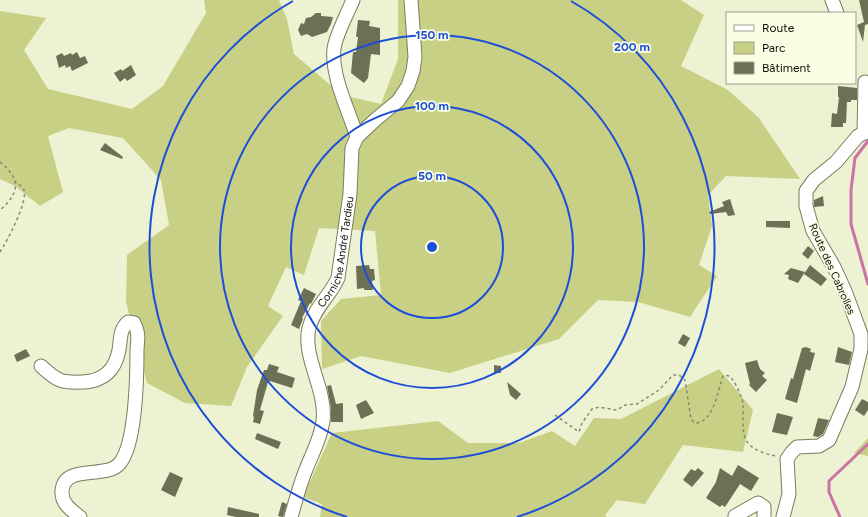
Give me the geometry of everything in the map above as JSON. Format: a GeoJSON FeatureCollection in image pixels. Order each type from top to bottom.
{"type":"FeatureCollection","features":[{"type":"Feature","properties":{"kind":"street"},"geometry":{"type":"LineString","coordinates":[[353,0],[334,48],[334,54],[338,84],[357,137],[398,101],[408,86],[415,57],[411,0]]}},
{"type":"Feature","properties":{"kind":"street"},"geometry":{"type":"LineString","coordinates":[[832,0],[837,12]]}},
{"type":"Feature","properties":{"kind":"street"},"geometry":{"type":"LineString","coordinates":[[841,0],[845,12]]}},
{"type":"Feature","properties":{"kind":"street"},"geometry":{"type":"LineString","coordinates":[[865,82],[866,132]]}},
{"type":"Feature","properties":{"kind":"street","name":"Route des Cabrolles"},"geometry":{"type":"LineString","coordinates":[[787,459],[798,447],[820,446],[829,440],[852,387],[861,349],[860,334],[834,267],[814,231],[806,206],[806,191],[814,180],[836,162],[858,136],[866,132]]}},
{"type":"Feature","properties":{"kind":"street","name":"Corniche André Tardieu"},"geometry":{"type":"LineString","coordinates":[[291,517],[304,475],[322,429],[322,396],[309,346],[309,330],[316,310],[334,288],[338,278],[350,194],[352,148],[357,137]]}},
{"type":"Feature","properties":{"kind":"street"},"geometry":{"type":"LineString","coordinates":[[41,366],[58,380],[66,382],[93,381],[104,377],[112,368],[119,351],[120,334],[124,326],[128,322],[134,323],[138,332],[138,372],[133,420],[127,446],[121,462],[115,468],[77,474],[68,479],[62,486],[61,496],[67,507],[80,517]]}},
{"type":"Feature","properties":{"kind":"street"},"geometry":{"type":"LineString","coordinates":[[783,517],[789,494],[787,459]]}},
{"type":"Feature","properties":{"kind":"street"},"geometry":{"type":"LineString","coordinates":[[735,516],[758,503],[764,507],[764,517]]}},
{"type":"Feature","properties":{"kind":"path"},"geometry":{"type":"LineString","coordinates":[[0,162],[9,169],[15,181],[16,192],[9,202],[0,210]]}},
{"type":"Feature","properties":{"kind":"path"},"geometry":{"type":"LineString","coordinates":[[0,252],[18,219],[25,197],[24,189],[15,181]]}},
{"type":"Feature","properties":{"kind":"path"},"geometry":{"type":"LineString","coordinates":[[555,415],[579,432],[582,423],[592,409],[599,407],[617,410],[625,406],[637,404],[659,390],[673,375],[679,375],[686,380],[691,420],[695,423],[700,423],[706,419],[711,412],[719,394],[723,376],[729,376],[734,379],[743,402],[742,418],[746,440],[752,446],[765,454],[787,459]]}},
{"type":"Feature","properties":{"kind":"green space"},"geometry":{"type":"Polygon","coordinates":[[[204,0],[279,0],[287,19],[294,54],[342,95],[381,104],[398,59],[398,0],[681,0],[704,15],[681,66],[728,90],[759,118],[800,179],[726,176],[708,195],[712,226],[699,265],[717,276],[690,317],[638,302],[598,300],[559,339],[450,373],[361,356],[322,369],[321,321],[341,299],[381,295],[375,231],[319,228],[304,275],[286,267],[268,306],[283,316],[247,367],[231,406],[185,403],[147,383],[126,302],[127,255],[169,225],[161,180],[123,138],[69,128],[48,136],[63,192],[40,206],[15,186],[0,179],[0,11],[46,18],[24,50],[48,89],[132,109],[163,86],[206,13],[204,0]]]}},
{"type":"Feature","properties":{"kind":"green space"},"geometry":{"type":"Polygon","coordinates":[[[719,369],[753,410],[743,452],[683,445],[645,504],[617,500],[605,515],[607,517],[320,517],[322,504],[303,497],[332,433],[438,421],[468,443],[519,443],[552,431],[575,446],[594,418],[621,419],[719,369]]]}},
{"type":"Feature","properties":{"kind":"green space"},"geometry":{"type":"Polygon","coordinates":[[[868,438],[868,456],[854,453],[868,438]]]}},
{"type":"Feature","properties":{"kind":"building"},"geometry":{"type":"Polygon","coordinates":[[[859,0],[868,0],[868,24],[865,25],[863,42],[857,25],[864,22],[859,0]]]}},
{"type":"Feature","properties":{"kind":"building"},"geometry":{"type":"Polygon","coordinates":[[[316,13],[321,13],[321,16],[333,17],[327,32],[312,37],[307,34],[301,36],[298,30],[301,23],[304,24],[306,18],[311,17],[316,13]]]}},
{"type":"Feature","properties":{"kind":"building"},"geometry":{"type":"Polygon","coordinates":[[[358,20],[370,21],[369,26],[380,28],[380,55],[371,54],[368,78],[364,83],[351,73],[353,52],[356,52],[358,37],[356,37],[358,20]]]}},
{"type":"Feature","properties":{"kind":"building"},"geometry":{"type":"Polygon","coordinates":[[[77,52],[80,58],[85,56],[88,63],[72,71],[70,66],[66,68],[65,65],[59,68],[56,56],[62,53],[64,56],[71,53],[72,55],[77,52]]]}},
{"type":"Feature","properties":{"kind":"building"},"geometry":{"type":"Polygon","coordinates":[[[131,65],[136,75],[127,81],[125,78],[120,82],[114,73],[121,69],[122,71],[131,65]]]}},
{"type":"Feature","properties":{"kind":"building"},"geometry":{"type":"Polygon","coordinates":[[[838,86],[857,88],[857,100],[847,102],[846,123],[843,123],[843,127],[831,127],[832,113],[837,114],[839,97],[838,86]]]}},
{"type":"Feature","properties":{"kind":"building"},"geometry":{"type":"Polygon","coordinates":[[[105,143],[123,157],[122,159],[100,150],[105,143]]]}},
{"type":"Feature","properties":{"kind":"building"},"geometry":{"type":"Polygon","coordinates":[[[823,196],[824,206],[814,207],[814,200],[823,196]]]}},
{"type":"Feature","properties":{"kind":"building"},"geometry":{"type":"Polygon","coordinates":[[[730,199],[735,215],[728,216],[726,212],[710,214],[709,212],[724,206],[722,202],[730,199]]]}},
{"type":"Feature","properties":{"kind":"building"},"geometry":{"type":"Polygon","coordinates":[[[766,221],[790,221],[790,228],[766,227],[766,221]]]}},
{"type":"Feature","properties":{"kind":"building"},"geometry":{"type":"Polygon","coordinates":[[[808,246],[814,251],[808,259],[802,254],[808,246]]]}},
{"type":"Feature","properties":{"kind":"building"},"geometry":{"type":"Polygon","coordinates":[[[369,265],[370,269],[374,269],[375,280],[372,281],[373,290],[364,290],[364,288],[357,289],[356,266],[369,265]]]}},
{"type":"Feature","properties":{"kind":"building"},"geometry":{"type":"Polygon","coordinates":[[[810,265],[827,279],[821,286],[804,274],[810,265]]]}},
{"type":"Feature","properties":{"kind":"building"},"geometry":{"type":"Polygon","coordinates":[[[791,268],[805,272],[798,283],[788,279],[789,275],[784,274],[791,268]]]}},
{"type":"Feature","properties":{"kind":"building"},"geometry":{"type":"Polygon","coordinates":[[[304,288],[316,294],[302,318],[303,319],[299,329],[291,325],[301,301],[298,300],[304,288]]]}},
{"type":"Feature","properties":{"kind":"building"},"geometry":{"type":"Polygon","coordinates":[[[683,334],[690,338],[685,347],[678,343],[683,334]]]}},
{"type":"Feature","properties":{"kind":"building"},"geometry":{"type":"Polygon","coordinates":[[[806,347],[811,349],[810,352],[815,353],[810,371],[806,369],[797,403],[785,399],[791,378],[793,379],[802,348],[806,347]]]}},
{"type":"Feature","properties":{"kind":"building"},"geometry":{"type":"Polygon","coordinates":[[[838,347],[852,352],[849,365],[835,362],[838,347]]]}},
{"type":"Feature","properties":{"kind":"building"},"geometry":{"type":"Polygon","coordinates":[[[26,349],[30,356],[17,362],[14,355],[26,349]]]}},
{"type":"Feature","properties":{"kind":"building"},"geometry":{"type":"Polygon","coordinates":[[[757,360],[760,369],[765,373],[762,376],[767,380],[756,392],[749,385],[745,363],[757,360]]]}},
{"type":"Feature","properties":{"kind":"building"},"geometry":{"type":"Polygon","coordinates":[[[269,364],[279,367],[277,372],[295,378],[292,388],[270,381],[268,382],[260,410],[264,411],[260,424],[253,422],[253,416],[257,390],[264,370],[267,370],[269,364]]]}},
{"type":"Feature","properties":{"kind":"building"},"geometry":{"type":"Polygon","coordinates":[[[494,365],[501,366],[501,373],[494,373],[494,365]]]}},
{"type":"Feature","properties":{"kind":"building"},"geometry":{"type":"Polygon","coordinates":[[[507,382],[521,394],[516,400],[510,395],[507,382]]]}},
{"type":"Feature","properties":{"kind":"building"},"geometry":{"type":"Polygon","coordinates":[[[331,385],[336,404],[343,403],[343,422],[331,422],[331,408],[327,386],[331,385]]]}},
{"type":"Feature","properties":{"kind":"building"},"geometry":{"type":"Polygon","coordinates":[[[862,399],[868,402],[868,410],[864,416],[855,410],[862,399]]]}},
{"type":"Feature","properties":{"kind":"building"},"geometry":{"type":"Polygon","coordinates":[[[366,400],[374,413],[361,419],[356,405],[366,400]]]}},
{"type":"Feature","properties":{"kind":"building"},"geometry":{"type":"Polygon","coordinates":[[[777,413],[793,417],[787,435],[772,432],[777,413]]]}},
{"type":"Feature","properties":{"kind":"building"},"geometry":{"type":"Polygon","coordinates":[[[818,418],[829,420],[823,434],[818,437],[813,436],[818,418]]]}},
{"type":"Feature","properties":{"kind":"building"},"geometry":{"type":"Polygon","coordinates":[[[257,433],[281,442],[278,449],[255,439],[257,433]]]}},
{"type":"Feature","properties":{"kind":"building"},"geometry":{"type":"Polygon","coordinates":[[[738,465],[759,478],[751,491],[740,484],[725,507],[722,505],[720,507],[706,498],[716,482],[720,468],[732,476],[738,465]]]}},
{"type":"Feature","properties":{"kind":"building"},"geometry":{"type":"Polygon","coordinates":[[[698,468],[704,473],[692,487],[683,480],[691,469],[695,471],[698,468]]]}},
{"type":"Feature","properties":{"kind":"building"},"geometry":{"type":"Polygon","coordinates":[[[170,472],[183,478],[175,497],[161,490],[170,472]]]}},
{"type":"Feature","properties":{"kind":"building"},"geometry":{"type":"Polygon","coordinates":[[[282,502],[287,504],[283,517],[278,516],[282,502]]]}},
{"type":"Feature","properties":{"kind":"building"},"geometry":{"type":"Polygon","coordinates":[[[228,507],[259,514],[259,517],[236,517],[227,515],[228,507]]]}},
{"type":"Feature","properties":{"kind":"waterway"},"geometry":{"type":"LineString","coordinates":[[868,141],[855,158],[851,190],[851,224],[868,284]]}},
{"type":"Feature","properties":{"kind":"waterway"},"geometry":{"type":"LineString","coordinates":[[840,517],[829,492],[829,481],[868,444]]}}]}
